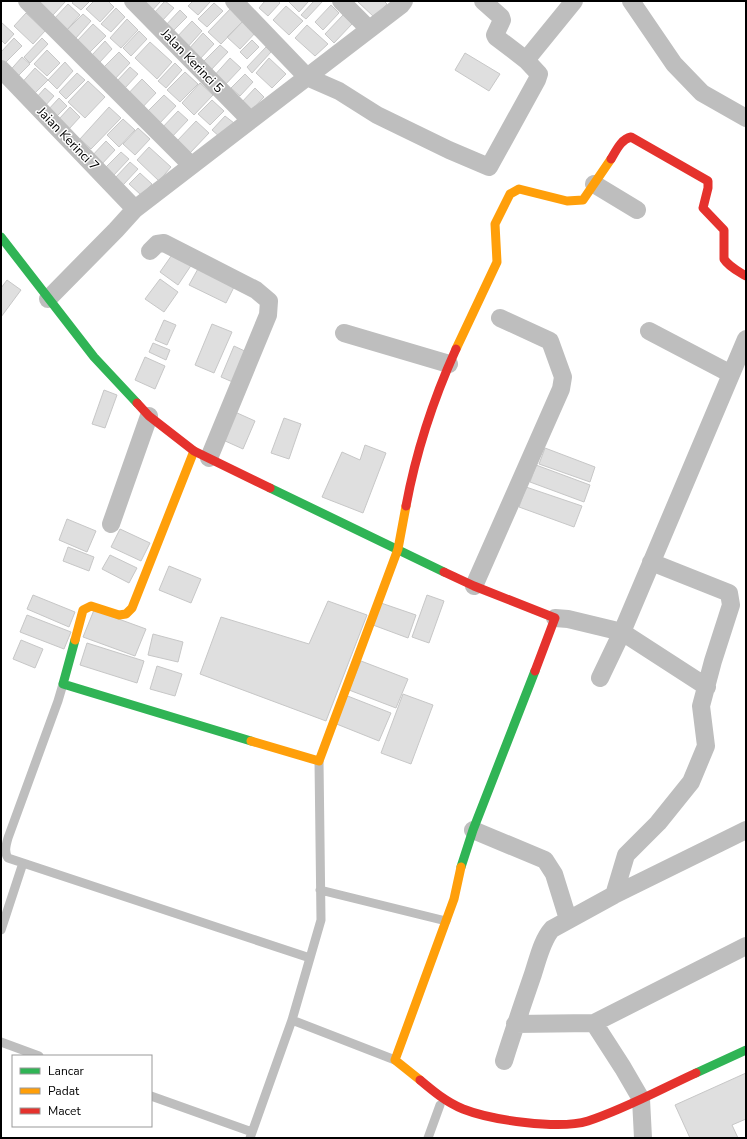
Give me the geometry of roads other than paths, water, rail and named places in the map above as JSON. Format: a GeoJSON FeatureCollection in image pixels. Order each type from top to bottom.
{"type":"FeatureCollection","features":[{"type":"Feature","properties":{"kind":"street"},"geometry":{"type":"LineString","coordinates":[[27,1],[191,166]]}},
{"type":"Feature","properties":{"kind":"street","name":"Jalan Kerinci 5"},"geometry":{"type":"LineString","coordinates":[[133,1],[250,120]]}},
{"type":"Feature","properties":{"kind":"street"},"geometry":{"type":"LineString","coordinates":[[234,1],[307,77],[339,91],[377,115],[449,150],[489,167],[538,78],[538,72],[526,60],[496,37],[495,35],[502,20],[501,17],[483,1]]}},
{"type":"Feature","properties":{"kind":"street"},"geometry":{"type":"LineString","coordinates":[[341,1],[369,29]]}},
{"type":"Feature","properties":{"kind":"street"},"geometry":{"type":"LineString","coordinates":[[48,299],[135,209],[401,5],[404,1]]}},
{"type":"Feature","properties":{"kind":"street"},"geometry":{"type":"LineString","coordinates":[[526,60],[574,1]]}},
{"type":"Feature","properties":{"kind":"street"},"geometry":{"type":"LineString","coordinates":[[631,1],[674,64],[702,93],[746,118]]}},
{"type":"Feature","properties":{"kind":"street","name":"Jaian Kerinci 7"},"geometry":{"type":"LineString","coordinates":[[1,70],[135,209]]}},
{"type":"Feature","properties":{"kind":"street"},"geometry":{"type":"LineString","coordinates":[[150,251],[157,244],[164,243],[256,290],[268,301],[268,315],[201,455],[132,608],[126,614],[119,614],[91,606],[83,610],[63,684],[319,761],[398,549],[410,485],[422,437],[442,380],[498,262],[495,224],[510,194],[519,189],[567,201],[583,200],[623,141],[630,137],[708,181],[709,185],[703,202],[703,208],[724,230],[724,259],[728,265],[746,276]]}},
{"type":"Feature","properties":{"kind":"street"},"geometry":{"type":"LineString","coordinates":[[594,184],[637,210]]}},
{"type":"Feature","properties":{"kind":"street"},"geometry":{"type":"LineString","coordinates":[[1,237],[94,357],[149,416],[201,455],[474,586],[555,618],[568,619],[622,632],[706,687]]}},
{"type":"Feature","properties":{"kind":"street"},"geometry":{"type":"LineString","coordinates":[[474,586],[562,389],[563,377],[550,341],[500,318]]}},
{"type":"Feature","properties":{"kind":"street"},"geometry":{"type":"LineString","coordinates":[[649,331],[731,374]]}},
{"type":"Feature","properties":{"kind":"street"},"geometry":{"type":"LineString","coordinates":[[344,333],[449,364]]}},
{"type":"Feature","properties":{"kind":"street"},"geometry":{"type":"LineString","coordinates":[[600,678],[622,632],[746,339]]}},
{"type":"Feature","properties":{"kind":"street"},"geometry":{"type":"LineString","coordinates":[[111,524],[149,416]]}},
{"type":"Feature","properties":{"kind":"street"},"geometry":{"type":"LineString","coordinates":[[614,895],[626,855],[658,823],[691,782],[706,746],[702,706],[706,687],[731,605],[729,593],[651,562]]}},
{"type":"Feature","properties":{"kind":"street"},"geometry":{"type":"LineString","coordinates":[[555,618],[473,830],[464,856],[454,899],[395,1060],[443,1100],[463,1109],[498,1118],[559,1124],[587,1121],[641,1100],[746,1050]]}},
{"type":"Feature","properties":{"kind":"street"},"geometry":{"type":"LineString","coordinates":[[473,830],[545,860],[554,874],[568,919]]}},
{"type":"Feature","properties":{"kind":"street"},"geometry":{"type":"LineString","coordinates":[[504,1061],[515,1024],[548,933],[552,929],[614,895],[746,830]]}},
{"type":"Feature","properties":{"kind":"street"},"geometry":{"type":"LineString","coordinates":[[515,1024],[594,1023],[746,946]]}},
{"type":"Feature","properties":{"kind":"street"},"geometry":{"type":"LineString","coordinates":[[594,1023],[623,1068],[641,1100],[643,1138]]}},
{"type":"Feature","properties":{"kind":"lane"},"geometry":{"type":"LineString","coordinates":[[63,684],[6,848],[6,855],[8,858],[310,958]]}},
{"type":"Feature","properties":{"kind":"lane"},"geometry":{"type":"LineString","coordinates":[[152,1096],[251,1135],[292,1020],[321,920],[319,761]]}},
{"type":"Feature","properties":{"kind":"lane"},"geometry":{"type":"LineString","coordinates":[[1,930],[23,864]]}},
{"type":"Feature","properties":{"kind":"lane"},"geometry":{"type":"LineString","coordinates":[[320,890],[446,921]]}},
{"type":"Feature","properties":{"kind":"lane"},"geometry":{"type":"LineString","coordinates":[[292,1020],[395,1060]]}},
{"type":"Feature","properties":{"kind":"lane"},"geometry":{"type":"LineString","coordinates":[[1,1042],[36,1055]]}},
{"type":"Feature","properties":{"kind":"lane"},"geometry":{"type":"LineString","coordinates":[[428,1138],[440,1106]]}}]}
